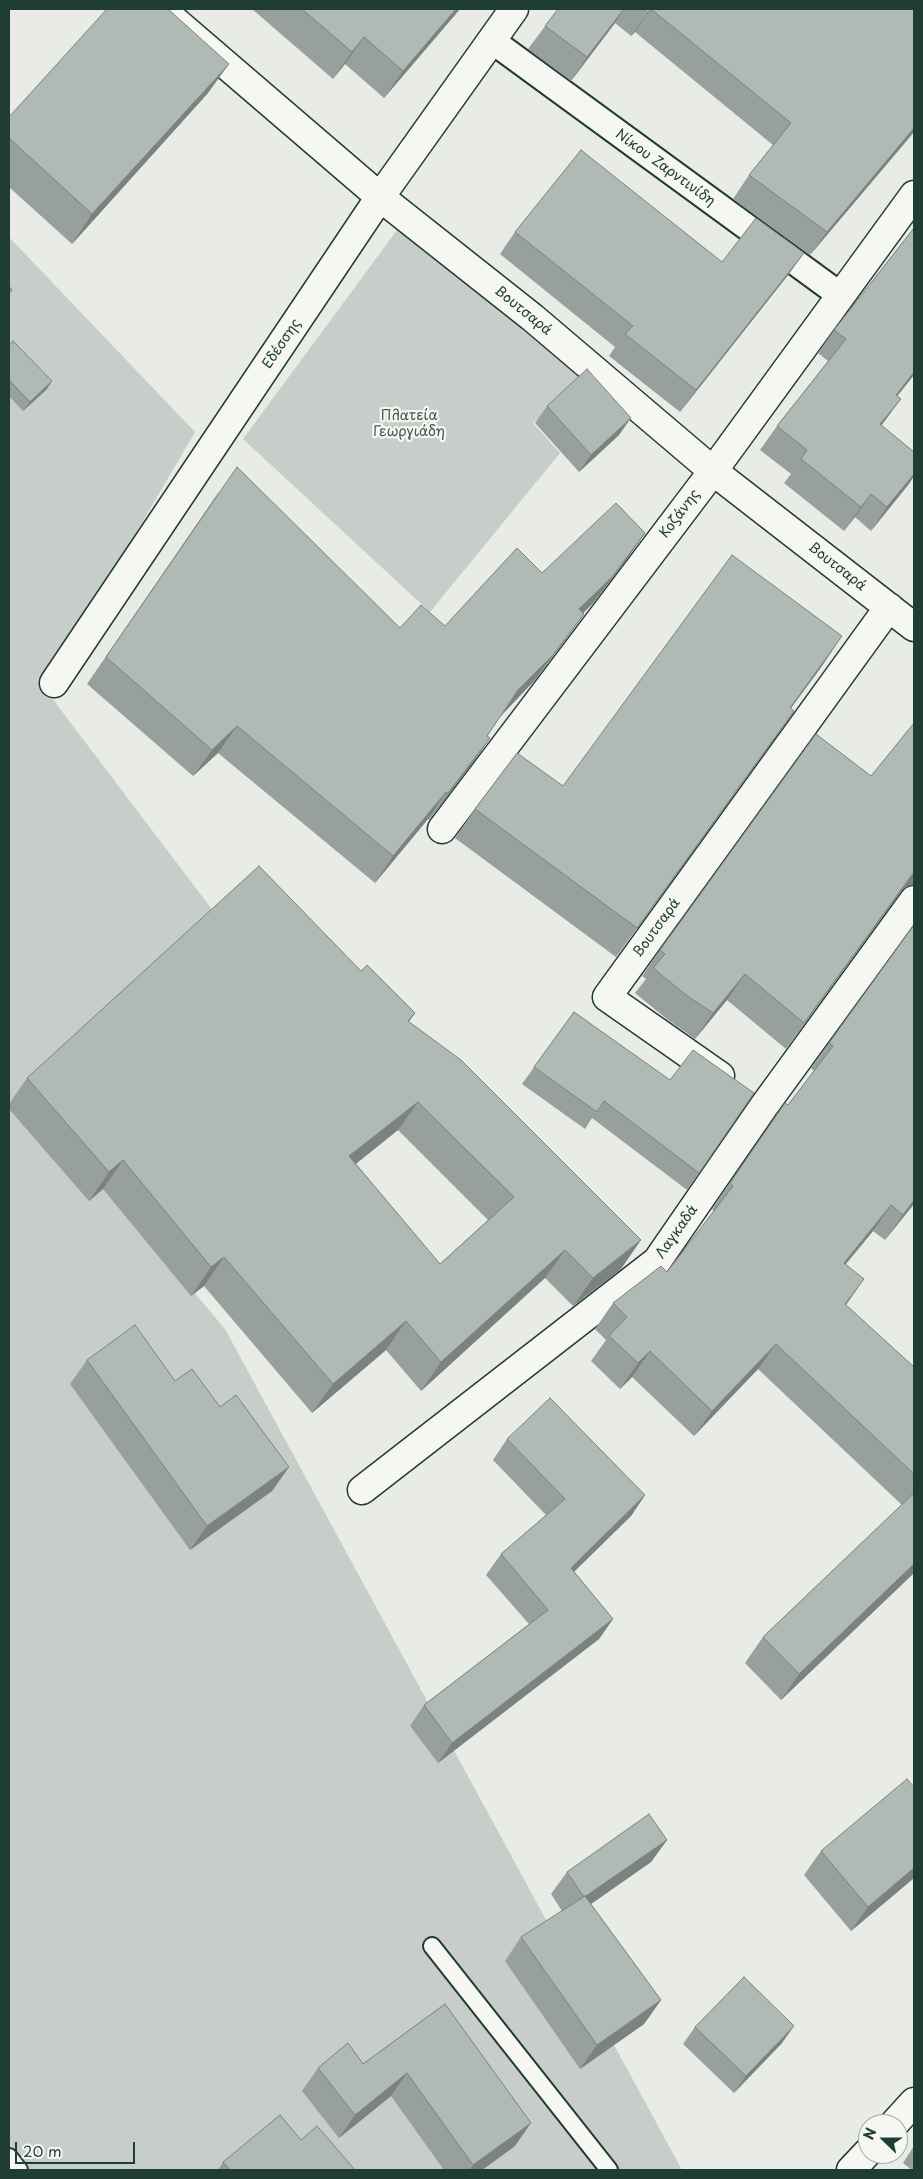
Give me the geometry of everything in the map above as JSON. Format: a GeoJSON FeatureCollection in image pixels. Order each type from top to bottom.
{"type":"FeatureCollection","features":[{"type":"Feature","properties":{"kind":"street","name":"Βουτσαρά"},"geometry":{"type":"LineString","coordinates":[[161,9],[380,197],[533,318],[713,471],[914,627]]}},
{"type":"Feature","properties":{"kind":"street","name":"Εδέσσης"},"geometry":{"type":"LineString","coordinates":[[54,683],[380,197],[514,9]]}},
{"type":"Feature","properties":{"kind":"street","name":"Νίκου Ζαρντινίδη"},"geometry":{"type":"LineString","coordinates":[[491,40],[840,295]]}},
{"type":"Feature","properties":{"kind":"street","name":"Κοζάνης"},"geometry":{"type":"LineString","coordinates":[[442,829],[713,471],[914,195]]}},
{"type":"Feature","properties":{"kind":"street","name":"Βουτσαρά"},"geometry":{"type":"LineString","coordinates":[[764,1106],[607,997],[889,607]]}},
{"type":"Feature","properties":{"kind":"street","name":"Λαγκαδά"},"geometry":{"type":"LineString","coordinates":[[362,1490],[658,1261],[764,1106],[914,900]]}},
{"type":"Feature","properties":{"kind":"street"},"geometry":{"type":"LineString","coordinates":[[903,2114],[914,2102]]}},
{"type":"Feature","properties":{"kind":"lane"},"geometry":{"type":"LineString","coordinates":[[432,1946],[609,2170]]}},
{"type":"Feature","properties":{"kind":"lane"},"geometry":{"type":"LineString","coordinates":[[9,2157],[19,2170]]}},
{"type":"Feature","properties":{"kind":"green space","name":"Πλατεία Γεωργιάδη"},"geometry":{"type":"Polygon","coordinates":[[[400,226],[584,377],[533,423],[560,453],[430,612],[243,439],[400,226]]]}},
{"type":"Feature","properties":{"kind":"green space"},"geometry":{"type":"Polygon","coordinates":[[[9,237],[195,432],[45,689],[236,941],[47,1117],[225,1329],[682,2170],[28,2170],[9,2144],[9,237]]]}},
{"type":"Feature","properties":{"kind":"building"},"geometry":{"type":"Polygon","coordinates":[[[107,9],[168,9],[229,64],[92,214],[9,138],[9,117],[107,9]]]}},
{"type":"Feature","properties":{"kind":"building"},"geometry":{"type":"Polygon","coordinates":[[[302,9],[456,9],[403,71],[364,37],[352,52],[302,9]]]}},
{"type":"Feature","properties":{"kind":"building"},"geometry":{"type":"Polygon","coordinates":[[[558,9],[624,9],[587,57],[545,26],[558,9]]]}},
{"type":"Feature","properties":{"kind":"building"},"geometry":{"type":"Polygon","coordinates":[[[643,9],[651,9],[648,13],[643,9]]]}},
{"type":"Feature","properties":{"kind":"building"},"geometry":{"type":"Polygon","coordinates":[[[651,9],[914,9],[914,128],[827,232],[749,175],[791,123],[651,9]]]}},
{"type":"Feature","properties":{"kind":"building"},"geometry":{"type":"Polygon","coordinates":[[[581,150],[722,262],[756,218],[804,253],[696,390],[625,334],[633,326],[515,232],[581,150]]]}},
{"type":"Feature","properties":{"kind":"building"},"geometry":{"type":"Polygon","coordinates":[[[914,228],[914,372],[896,395],[901,399],[880,424],[914,452],[914,474],[887,507],[871,494],[861,507],[801,459],[807,450],[777,426],[846,339],[834,330],[914,228]]]}},
{"type":"Feature","properties":{"kind":"building"},"geometry":{"type":"Polygon","coordinates":[[[13,341],[52,381],[30,402],[9,380],[9,346],[13,341]]]}},
{"type":"Feature","properties":{"kind":"building"},"geometry":{"type":"Polygon","coordinates":[[[587,369],[631,418],[591,455],[547,406],[587,369]]]}},
{"type":"Feature","properties":{"kind":"building"},"geometry":{"type":"Polygon","coordinates":[[[237,467],[400,628],[421,605],[445,626],[517,548],[542,573],[616,503],[645,533],[612,577],[579,609],[584,614],[553,655],[518,690],[487,736],[490,738],[448,793],[446,792],[393,856],[237,726],[212,750],[106,657],[237,467]]]}},
{"type":"Feature","properties":{"kind":"building"},"geometry":{"type":"Polygon","coordinates":[[[732,555],[842,636],[790,708],[794,711],[637,928],[475,809],[517,753],[563,786],[732,555]]]}},
{"type":"Feature","properties":{"kind":"building"},"geometry":{"type":"Polygon","coordinates":[[[914,723],[914,872],[804,1023],[745,974],[713,1013],[686,995],[653,968],[665,954],[660,950],[816,734],[871,776],[914,723]]]}},
{"type":"Feature","properties":{"kind":"building"},"geometry":{"type":"Polygon","coordinates":[[[259,866],[361,971],[367,965],[415,1013],[408,1021],[461,1060],[641,1240],[593,1278],[565,1250],[441,1362],[406,1321],[333,1384],[224,1257],[211,1267],[123,1160],[109,1172],[27,1078],[259,866]],[[418,1102],[349,1156],[440,1264],[514,1197],[418,1102]]]}},
{"type":"Feature","properties":{"kind":"building"},"geometry":{"type":"Polygon","coordinates":[[[914,925],[914,1200],[903,1215],[891,1205],[844,1263],[864,1279],[845,1304],[914,1367],[914,1474],[776,1344],[712,1411],[650,1351],[638,1363],[609,1336],[627,1317],[613,1303],[661,1266],[667,1272],[733,1186],[730,1183],[785,1103],[788,1105],[833,1046],[829,1043],[914,925]]]}},
{"type":"Feature","properties":{"kind":"building"},"geometry":{"type":"Polygon","coordinates":[[[574,1012],[670,1080],[693,1050],[754,1093],[699,1173],[604,1101],[597,1112],[534,1067],[574,1012]]]}},
{"type":"Feature","properties":{"kind":"building"},"geometry":{"type":"Polygon","coordinates":[[[135,1325],[175,1381],[192,1369],[220,1407],[236,1395],[289,1467],[207,1526],[87,1360],[135,1325]]]}},
{"type":"Feature","properties":{"kind":"building"},"geometry":{"type":"Polygon","coordinates":[[[550,1398],[645,1495],[571,1568],[613,1619],[452,1743],[424,1705],[548,1610],[501,1554],[565,1499],[507,1439],[550,1398]]]}},
{"type":"Feature","properties":{"kind":"building"},"geometry":{"type":"Polygon","coordinates":[[[914,1493],[914,1564],[799,1674],[763,1637],[914,1493]]]}},
{"type":"Feature","properties":{"kind":"building"},"geometry":{"type":"Polygon","coordinates":[[[907,1779],[914,1787],[914,1868],[868,1907],[821,1851],[907,1779]]]}},
{"type":"Feature","properties":{"kind":"building"},"geometry":{"type":"Polygon","coordinates":[[[649,1814],[667,1840],[584,1897],[567,1872],[649,1814]]]}},
{"type":"Feature","properties":{"kind":"building"},"geometry":{"type":"Polygon","coordinates":[[[585,1896],[661,2000],[597,2045],[521,1937],[585,1896]]]}},
{"type":"Feature","properties":{"kind":"building"},"geometry":{"type":"Polygon","coordinates":[[[744,1977],[794,2026],[746,2076],[695,2027],[744,1977]]]}},
{"type":"Feature","properties":{"kind":"building"},"geometry":{"type":"Polygon","coordinates":[[[445,2004],[531,2123],[473,2165],[407,2073],[355,2115],[318,2068],[348,2043],[363,2064],[445,2004]]]}},
{"type":"Feature","properties":{"kind":"building"},"geometry":{"type":"Polygon","coordinates":[[[280,2115],[301,2140],[317,2126],[355,2170],[230,2170],[223,2162],[280,2115]]]}}]}
